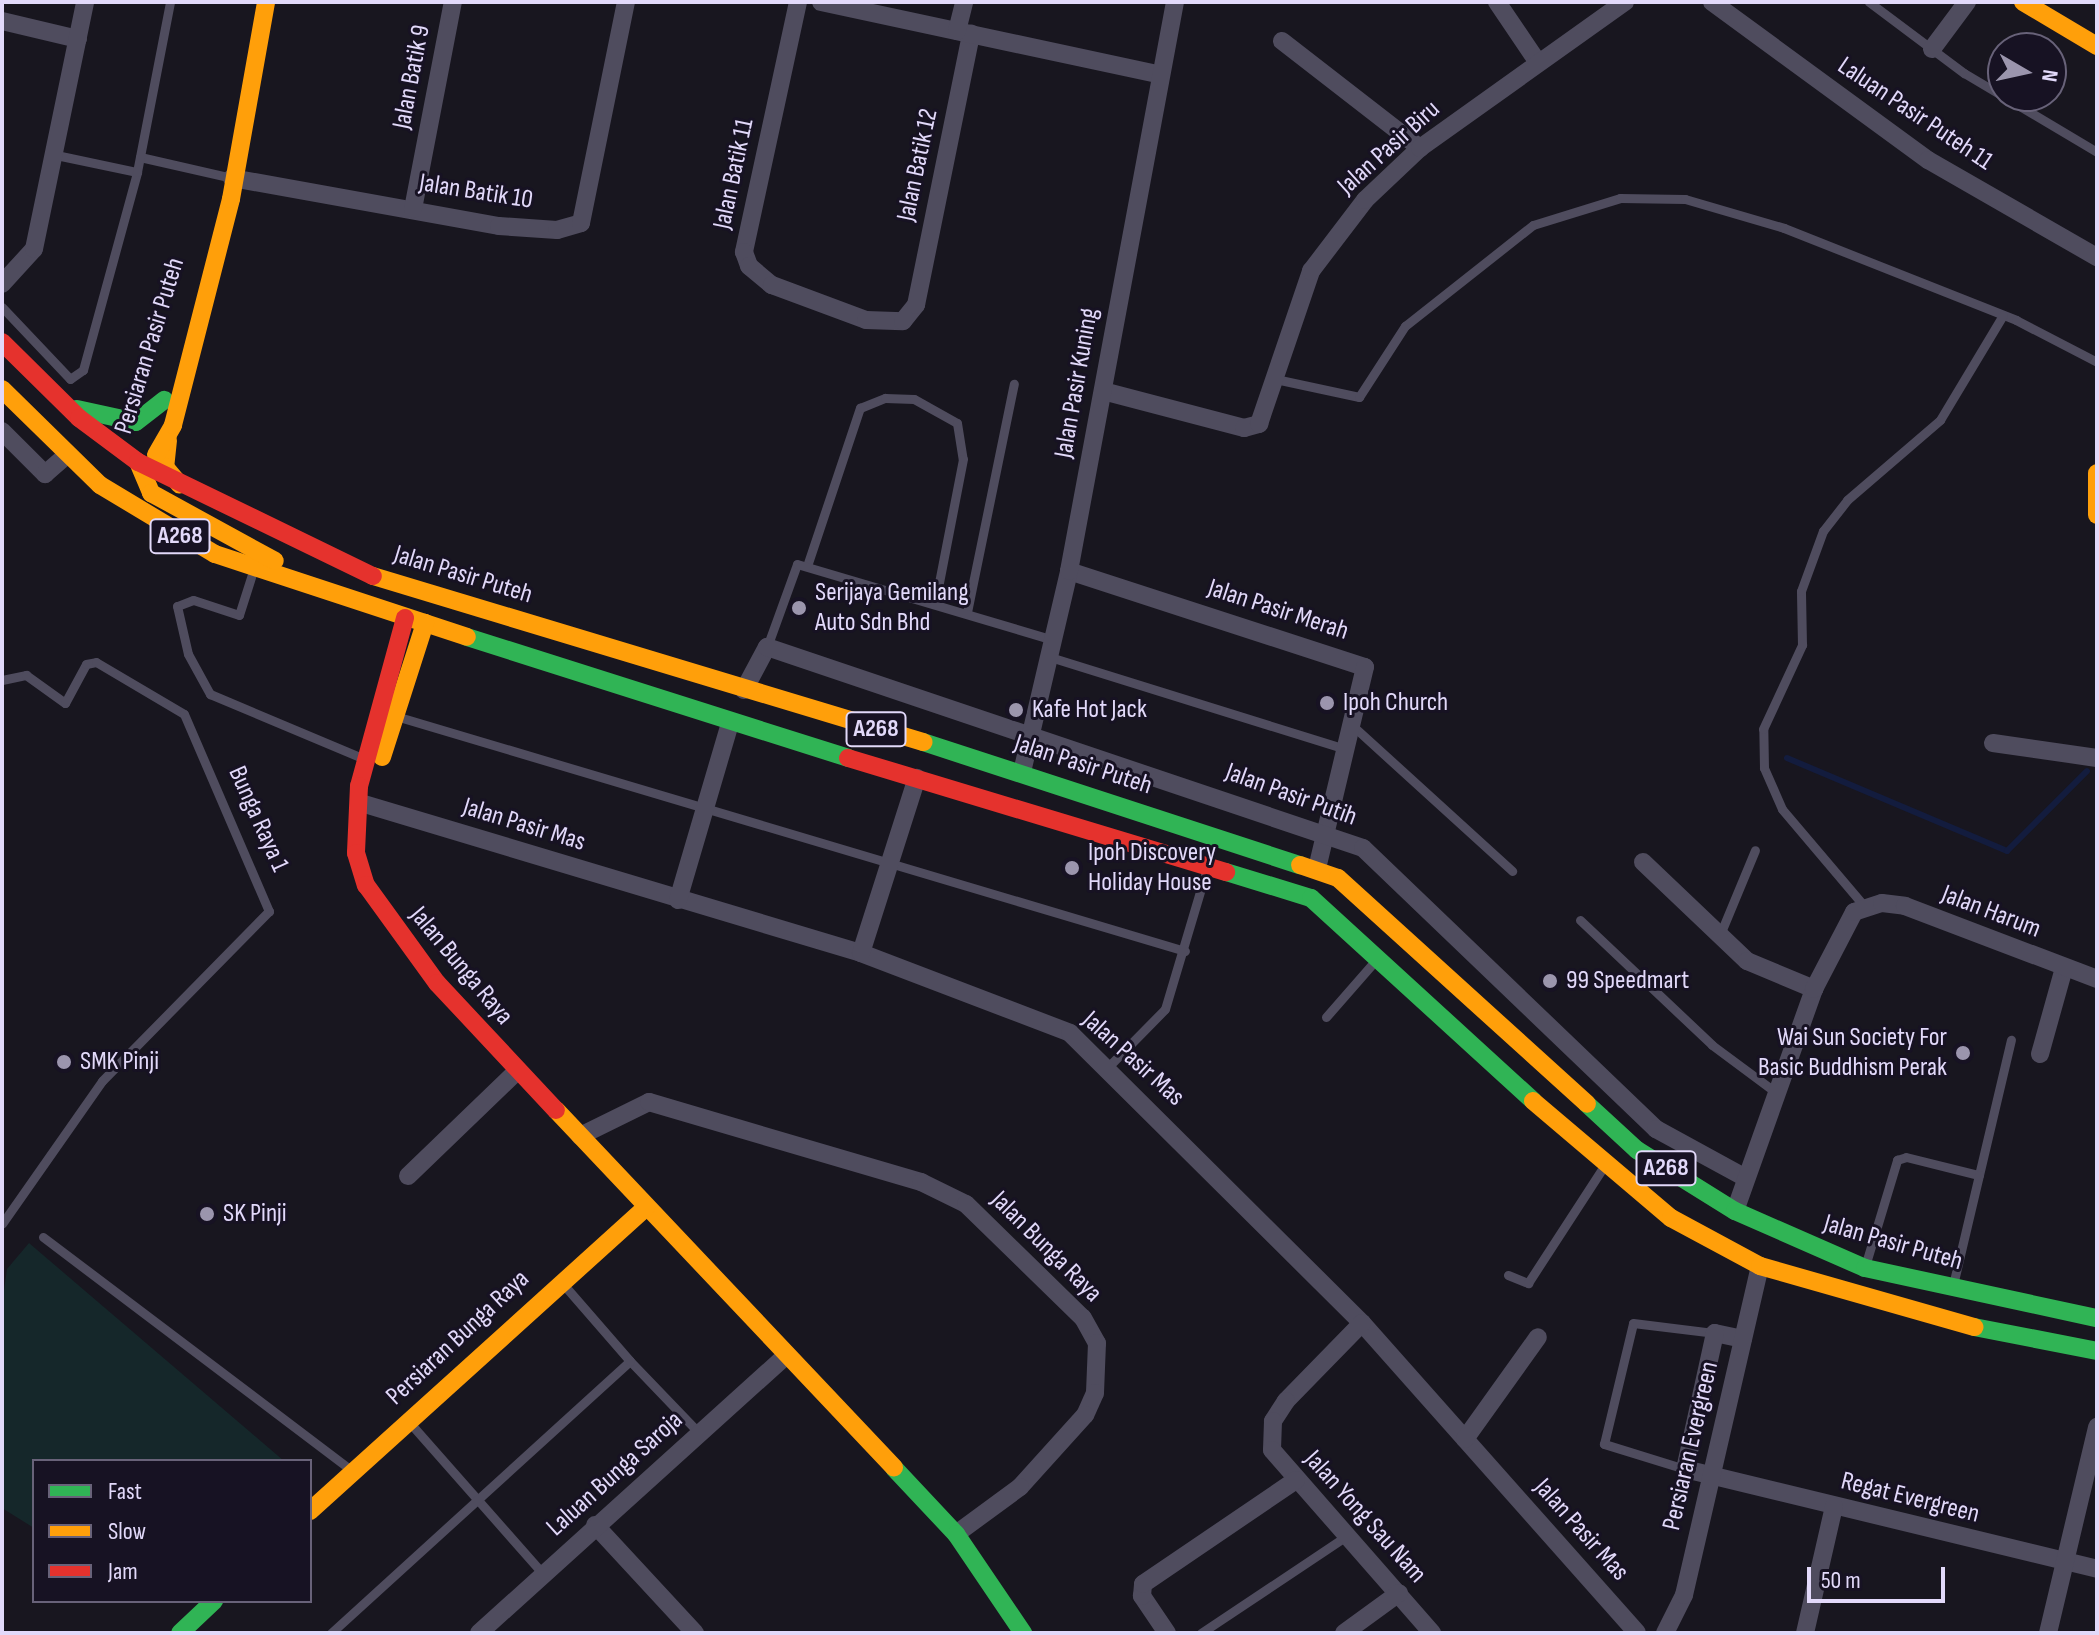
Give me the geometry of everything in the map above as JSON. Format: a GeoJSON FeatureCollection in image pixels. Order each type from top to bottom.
{"type":"FeatureCollection","features":[{"type":"Feature","properties":{"kind":"main road","name":"Persiaran Pasir Puteh"},"geometry":{"type":"LineString","coordinates":[[138,462],[168,440],[232,178],[266,2]]}},
{"type":"Feature","properties":{"kind":"main road"},"geometry":{"type":"LineString","coordinates":[[2023,2],[2097,46]]}},
{"type":"Feature","properties":{"kind":"main road","name":"Persiaran Pasir Puteh"},"geometry":{"type":"LineString","coordinates":[[138,462],[164,400],[232,178]]}},
{"type":"Feature","properties":{"kind":"main road","name":"Jalan Pasir Puteh"},"geometry":{"type":"LineString","coordinates":[[2,342],[65,405],[138,462],[342,566],[1022,772],[1317,869],[1350,888],[1637,1150],[1735,1211],[1865,1268],[2097,1318]]}},
{"type":"Feature","properties":{"kind":"main road","name":"A268"},"geometry":{"type":"LineString","coordinates":[[2,389],[68,454],[145,518],[254,568],[311,588],[415,617],[730,723],[1311,898],[1398,972],[1604,1166],[1671,1218],[1760,1266],[1909,1314],[2097,1351]]}},
{"type":"Feature","properties":{"kind":"main road"},"geometry":{"type":"LineString","coordinates":[[65,405],[136,422],[164,400]]}},
{"type":"Feature","properties":{"kind":"main road"},"geometry":{"type":"LineString","coordinates":[[27,413],[109,466],[127,470],[138,462],[151,493],[311,588]]}},
{"type":"Feature","properties":{"kind":"main road"},"geometry":{"type":"LineString","coordinates":[[168,440],[165,467],[180,485]]}},
{"type":"Feature","properties":{"kind":"main road"},"geometry":{"type":"LineString","coordinates":[[2097,473],[2097,515]]}},
{"type":"Feature","properties":{"kind":"main road"},"geometry":{"type":"LineString","coordinates":[[342,566],[415,617],[433,593]]}},
{"type":"Feature","properties":{"kind":"main road","name":"Jalan Bunga Raya"},"geometry":{"type":"LineString","coordinates":[[361,803],[399,717],[415,617]]}},
{"type":"Feature","properties":{"kind":"main road","name":"Jalan Bunga Raya"},"geometry":{"type":"LineString","coordinates":[[415,617],[366,759],[356,853],[366,885],[437,983],[956,1534],[1023,1633]]}},
{"type":"Feature","properties":{"kind":"main road"},"geometry":{"type":"LineString","coordinates":[[1317,869],[1320,887],[1391,949],[1398,972]]}},
{"type":"Feature","properties":{"kind":"main road","name":"Persiaran Bunga Raya"},"geometry":{"type":"LineString","coordinates":[[312,1509],[560,1280],[646,1207]]}},
{"type":"Feature","properties":{"kind":"main road"},"geometry":{"type":"LineString","coordinates":[[180,1633],[212,1603]]}},
{"type":"Feature","properties":{"kind":"street"},"geometry":{"type":"LineString","coordinates":[[2,284],[34,249],[56,155],[85,2]]}},
{"type":"Feature","properties":{"kind":"street","name":"Jalan Batik 9"},"geometry":{"type":"LineString","coordinates":[[413,209],[453,2]]}},
{"type":"Feature","properties":{"kind":"street","name":"Jalan Batik 10"},"geometry":{"type":"LineString","coordinates":[[232,178],[499,226],[557,230],[581,223],[626,2]]}},
{"type":"Feature","properties":{"kind":"street","name":"Jalan Batik 11"},"geometry":{"type":"LineString","coordinates":[[798,2],[744,252],[749,266],[772,285],[866,320],[903,321],[916,305]]}},
{"type":"Feature","properties":{"kind":"street"},"geometry":{"type":"LineString","coordinates":[[821,2],[1158,74]]}},
{"type":"Feature","properties":{"kind":"street","name":"Jalan Batik 12"},"geometry":{"type":"LineString","coordinates":[[916,305],[964,33],[964,2]]}},
{"type":"Feature","properties":{"kind":"street","name":"Jalan Pasir Kuning"},"geometry":{"type":"LineString","coordinates":[[1022,772],[1069,571],[1158,74],[1175,2]]}},
{"type":"Feature","properties":{"kind":"street"},"geometry":{"type":"LineString","coordinates":[[1497,2],[1537,61]]}},
{"type":"Feature","properties":{"kind":"street","name":"Jalan Pasir Biru"},"geometry":{"type":"LineString","coordinates":[[1103,391],[1244,428],[1267,416],[1311,271],[1365,200],[1420,148],[1537,61],[1625,2]]}},
{"type":"Feature","properties":{"kind":"street","name":"Laluan Pasir Puteh 11"},"geometry":{"type":"LineString","coordinates":[[1712,2],[1928,160],[2097,257]]}},
{"type":"Feature","properties":{"kind":"street"},"geometry":{"type":"LineString","coordinates":[[1932,49],[1967,2]]}},
{"type":"Feature","properties":{"kind":"street"},"geometry":{"type":"LineString","coordinates":[[2,21],[78,39]]}},
{"type":"Feature","properties":{"kind":"street"},"geometry":{"type":"LineString","coordinates":[[1282,41],[1420,148]]}},
{"type":"Feature","properties":{"kind":"street"},"geometry":{"type":"LineString","coordinates":[[2,431],[45,474],[68,454]]}},
{"type":"Feature","properties":{"kind":"street","name":"Jalan Pasir Merah"},"geometry":{"type":"LineString","coordinates":[[1069,571],[1360,663],[1366,675],[1317,869]]}},
{"type":"Feature","properties":{"kind":"street"},"geometry":{"type":"LineString","coordinates":[[744,690],[767,647]]}},
{"type":"Feature","properties":{"kind":"street","name":"Jalan Pasir Putih"},"geometry":{"type":"LineString","coordinates":[[767,647],[1030,732],[1363,848],[1513,988],[1656,1129],[1746,1178]]}},
{"type":"Feature","properties":{"kind":"street"},"geometry":{"type":"LineString","coordinates":[[678,900],[730,723]]}},
{"type":"Feature","properties":{"kind":"street"},"geometry":{"type":"LineString","coordinates":[[1993,743],[2097,758]]}},
{"type":"Feature","properties":{"kind":"street"},"geometry":{"type":"LineString","coordinates":[[861,953],[893,862],[917,778]]}},
{"type":"Feature","properties":{"kind":"street","name":"Jalan Pasir Mas"},"geometry":{"type":"LineString","coordinates":[[361,803],[861,953],[1051,1022],[1110,1065],[1362,1323],[1637,1633]]}},
{"type":"Feature","properties":{"kind":"street"},"geometry":{"type":"LineString","coordinates":[[1643,862],[1719,937],[1762,971],[1814,989]]}},
{"type":"Feature","properties":{"kind":"street","name":"Jalan Harum"},"geometry":{"type":"LineString","coordinates":[[1865,907],[1905,906],[2064,968],[2096,977]]}},
{"type":"Feature","properties":{"kind":"street"},"geometry":{"type":"LineString","coordinates":[[1735,1211],[1774,1091],[1814,989],[1844,924],[1865,907]]}},
{"type":"Feature","properties":{"kind":"street"},"geometry":{"type":"LineString","coordinates":[[2040,1054],[2064,968]]}},
{"type":"Feature","properties":{"kind":"street"},"geometry":{"type":"LineString","coordinates":[[1489,1015],[1513,988]]}},
{"type":"Feature","properties":{"kind":"street"},"geometry":{"type":"LineString","coordinates":[[408,1176],[517,1071]]}},
{"type":"Feature","properties":{"kind":"street","name":"Jalan Bunga Raya"},"geometry":{"type":"LineString","coordinates":[[580,1136],[649,1102],[921,1182],[966,1204],[1083,1318],[1097,1343],[1097,1371],[1085,1415],[1020,1487],[956,1534]]}},
{"type":"Feature","properties":{"kind":"street","name":"Persiaran Evergreen"},"geometry":{"type":"LineString","coordinates":[[1665,1633],[1681,1607],[1760,1266]]}},
{"type":"Feature","properties":{"kind":"street","name":"Jalan Yong Sau Nam"},"geometry":{"type":"LineString","coordinates":[[1362,1323],[1273,1421],[1272,1450],[1432,1633]]}},
{"type":"Feature","properties":{"kind":"street"},"geometry":{"type":"LineString","coordinates":[[1685,1469],[1715,1333],[1743,1339]]}},
{"type":"Feature","properties":{"kind":"street"},"geometry":{"type":"LineString","coordinates":[[1465,1439],[1538,1337]]}},
{"type":"Feature","properties":{"kind":"street","name":"Laluan Bunga Saroja"},"geometry":{"type":"LineString","coordinates":[[479,1633],[595,1525],[787,1355]]}},
{"type":"Feature","properties":{"kind":"street"},"geometry":{"type":"LineString","coordinates":[[2048,1633],[2097,1427]]}},
{"type":"Feature","properties":{"kind":"street","name":"Regat Evergreen"},"geometry":{"type":"LineString","coordinates":[[1685,1469],[2097,1569]]}},
{"type":"Feature","properties":{"kind":"street"},"geometry":{"type":"LineString","coordinates":[[1167,1633],[1141,1589],[1296,1480]]}},
{"type":"Feature","properties":{"kind":"street"},"geometry":{"type":"LineString","coordinates":[[1805,1633],[1834,1506]]}},
{"type":"Feature","properties":{"kind":"street"},"geometry":{"type":"LineString","coordinates":[[595,1525],[695,1633]]}},
{"type":"Feature","properties":{"kind":"street"},"geometry":{"type":"LineString","coordinates":[[1344,1633],[1399,1593]]}},
{"type":"Feature","properties":{"kind":"lane"},"geometry":{"type":"LineString","coordinates":[[2,307],[70,379],[83,370],[137,172],[170,2]]}},
{"type":"Feature","properties":{"kind":"lane"},"geometry":{"type":"LineString","coordinates":[[1869,2],[1932,49],[2097,152]]}},
{"type":"Feature","properties":{"kind":"lane"},"geometry":{"type":"LineString","coordinates":[[56,155],[137,172]]}},
{"type":"Feature","properties":{"kind":"lane","name":"Jalan Batik 10"},"geometry":{"type":"LineString","coordinates":[[140,157],[232,178]]}},
{"type":"Feature","properties":{"kind":"lane"},"geometry":{"type":"LineString","coordinates":[[1280,380],[1359,397],[1405,326],[1533,225],[1620,198],[1685,199],[1784,228],[2003,315],[2097,362]]}},
{"type":"Feature","properties":{"kind":"lane"},"geometry":{"type":"LineString","coordinates":[[1865,907],[1782,809],[1764,768],[1763,729],[1802,645],[1801,591],[1823,531],[1847,500],[1940,420],[2003,315]]}},
{"type":"Feature","properties":{"kind":"lane"},"geometry":{"type":"LineString","coordinates":[[967,612],[1014,384]]}},
{"type":"Feature","properties":{"kind":"lane"},"geometry":{"type":"LineString","coordinates":[[807,566],[860,408],[885,398],[914,399],[957,423],[963,459],[935,603]]}},
{"type":"Feature","properties":{"kind":"lane"},"geometry":{"type":"LineString","coordinates":[[767,647],[797,564],[967,612],[1052,649],[1348,750]]}},
{"type":"Feature","properties":{"kind":"lane"},"geometry":{"type":"LineString","coordinates":[[254,568],[239,615],[193,600],[177,606],[188,654],[210,694],[366,759]]}},
{"type":"Feature","properties":{"kind":"lane","name":"Bunga Raya 1"},"geometry":{"type":"LineString","coordinates":[[2,680],[26,675],[65,703],[86,664],[96,662],[184,714],[269,911],[102,1081],[2,1224]]}},
{"type":"Feature","properties":{"kind":"lane"},"geometry":{"type":"LineString","coordinates":[[399,717],[1185,951]]}},
{"type":"Feature","properties":{"kind":"lane"},"geometry":{"type":"LineString","coordinates":[[1354,727],[1512,871]]}},
{"type":"Feature","properties":{"kind":"lane"},"geometry":{"type":"LineString","coordinates":[[1719,937],[1755,850]]}},
{"type":"Feature","properties":{"kind":"lane"},"geometry":{"type":"LineString","coordinates":[[1110,1065],[1155,1027],[1185,951],[1208,865]]}},
{"type":"Feature","properties":{"kind":"lane"},"geometry":{"type":"LineString","coordinates":[[1580,920],[1712,1045],[1774,1091]]}},
{"type":"Feature","properties":{"kind":"lane"},"geometry":{"type":"LineString","coordinates":[[1326,1017],[1380,956]]}},
{"type":"Feature","properties":{"kind":"lane"},"geometry":{"type":"LineString","coordinates":[[1952,1288],[2011,1040]]}},
{"type":"Feature","properties":{"kind":"lane"},"geometry":{"type":"LineString","coordinates":[[1865,1268],[1900,1157],[1979,1175]]}},
{"type":"Feature","properties":{"kind":"lane"},"geometry":{"type":"LineString","coordinates":[[1508,1275],[1528,1283],[1604,1166]]}},
{"type":"Feature","properties":{"kind":"lane"},"geometry":{"type":"LineString","coordinates":[[43,1237],[353,1471]]}},
{"type":"Feature","properties":{"kind":"lane"},"geometry":{"type":"LineString","coordinates":[[560,1280],[630,1361],[699,1433]]}},
{"type":"Feature","properties":{"kind":"lane"},"geometry":{"type":"LineString","coordinates":[[1685,1469],[1604,1444],[1633,1323],[1715,1333]]}},
{"type":"Feature","properties":{"kind":"lane"},"geometry":{"type":"LineString","coordinates":[[331,1633],[630,1361]]}},
{"type":"Feature","properties":{"kind":"lane"},"geometry":{"type":"LineString","coordinates":[[407,1420],[543,1574]]}},
{"type":"Feature","properties":{"kind":"lane"},"geometry":{"type":"LineString","coordinates":[[1201,1633],[1348,1535]]}},
{"type":"Feature","properties":{"kind":"shaded area"},"geometry":{"type":"Polygon","coordinates":[[[29,1243],[282,1459],[32,1459],[32,1527],[2,1508],[2,1304],[7,1269],[29,1243]]]}},
{"type":"Feature","properties":{"kind":"waterway"},"geometry":{"type":"LineString","coordinates":[[1787,758],[2007,851],[2087,771]]}},
{"type":"Feature","properties":{"kind":"traffic: fast"},"geometry":{"type":"LineString","coordinates":[[77,409],[136,422],[164,400]]}},
{"type":"Feature","properties":{"kind":"traffic: fast"},"geometry":{"type":"LineString","coordinates":[[467,637],[848,758]]}},
{"type":"Feature","properties":{"kind":"traffic: fast"},"geometry":{"type":"LineString","coordinates":[[923,742],[1300,865]]}},
{"type":"Feature","properties":{"kind":"traffic: fast"},"geometry":{"type":"LineString","coordinates":[[1226,872],[1311,898],[1533,1101]]}},
{"type":"Feature","properties":{"kind":"traffic: fast"},"geometry":{"type":"LineString","coordinates":[[1587,1104],[1637,1150],[1735,1211],[1865,1268],[2097,1318]]}},
{"type":"Feature","properties":{"kind":"traffic: fast"},"geometry":{"type":"LineString","coordinates":[[1974,1327],[2097,1351]]}},
{"type":"Feature","properties":{"kind":"traffic: fast"},"geometry":{"type":"LineString","coordinates":[[894,1468],[956,1534],[1023,1633]]}},
{"type":"Feature","properties":{"kind":"traffic: fast"},"geometry":{"type":"LineString","coordinates":[[180,1633],[212,1603]]}},
{"type":"Feature","properties":{"kind":"traffic: slow"},"geometry":{"type":"LineString","coordinates":[[156,455],[173,425],[231,199],[266,2]]}},
{"type":"Feature","properties":{"kind":"traffic: slow"},"geometry":{"type":"LineString","coordinates":[[2023,2],[2097,46]]}},
{"type":"Feature","properties":{"kind":"traffic: slow"},"geometry":{"type":"LineString","coordinates":[[2,389],[100,485],[215,554],[467,637]]}},
{"type":"Feature","properties":{"kind":"traffic: slow"},"geometry":{"type":"LineString","coordinates":[[168,440],[165,467],[180,485]]}},
{"type":"Feature","properties":{"kind":"traffic: slow"},"geometry":{"type":"LineString","coordinates":[[138,462],[151,493],[275,561]]}},
{"type":"Feature","properties":{"kind":"traffic: slow"},"geometry":{"type":"LineString","coordinates":[[2097,473],[2097,515]]}},
{"type":"Feature","properties":{"kind":"traffic: slow"},"geometry":{"type":"LineString","coordinates":[[373,576],[923,742]]}},
{"type":"Feature","properties":{"kind":"traffic: slow"},"geometry":{"type":"LineString","coordinates":[[382,757],[425,623]]}},
{"type":"Feature","properties":{"kind":"traffic: slow"},"geometry":{"type":"LineString","coordinates":[[1300,865],[1338,878],[1587,1104]]}},
{"type":"Feature","properties":{"kind":"traffic: slow"},"geometry":{"type":"LineString","coordinates":[[1533,1101],[1671,1218],[1760,1266],[1974,1327]]}},
{"type":"Feature","properties":{"kind":"traffic: slow"},"geometry":{"type":"LineString","coordinates":[[556,1110],[894,1468]]}},
{"type":"Feature","properties":{"kind":"traffic: slow"},"geometry":{"type":"LineString","coordinates":[[312,1509],[646,1207]]}},
{"type":"Feature","properties":{"kind":"traffic: jam"},"geometry":{"type":"LineString","coordinates":[[2,342],[79,418],[138,462],[373,576]]}},
{"type":"Feature","properties":{"kind":"traffic: jam"},"geometry":{"type":"LineString","coordinates":[[405,618],[359,786],[356,853],[366,885],[437,983],[556,1110]]}},
{"type":"Feature","properties":{"kind":"traffic: jam"},"geometry":{"type":"LineString","coordinates":[[848,758],[1226,872]]}},
{"type":"Feature","properties":{"kind":"place","name":"Serijaya Gemilang Auto Sdn Bhd"},"geometry":{"type":"Point","coordinates":[799,608]}},
{"type":"Feature","properties":{"kind":"place","name":"Ipoh Church"},"geometry":{"type":"Point","coordinates":[1327,703]}},
{"type":"Feature","properties":{"kind":"place","name":"Kafe Hot Jack"},"geometry":{"type":"Point","coordinates":[1016,710]}},
{"type":"Feature","properties":{"kind":"place","name":"Ipoh Discovery Holiday House"},"geometry":{"type":"Point","coordinates":[1072,868]}},
{"type":"Feature","properties":{"kind":"place","name":"99 Speedmart"},"geometry":{"type":"Point","coordinates":[1550,981]}},
{"type":"Feature","properties":{"kind":"place","name":"Wai Sun Society For Basic Buddhism Perak"},"geometry":{"type":"Point","coordinates":[1963,1053]}},
{"type":"Feature","properties":{"kind":"place","name":"SMK Pinji"},"geometry":{"type":"Point","coordinates":[64,1062]}},
{"type":"Feature","properties":{"kind":"place","name":"SK Pinji"},"geometry":{"type":"Point","coordinates":[207,1214]}}]}
